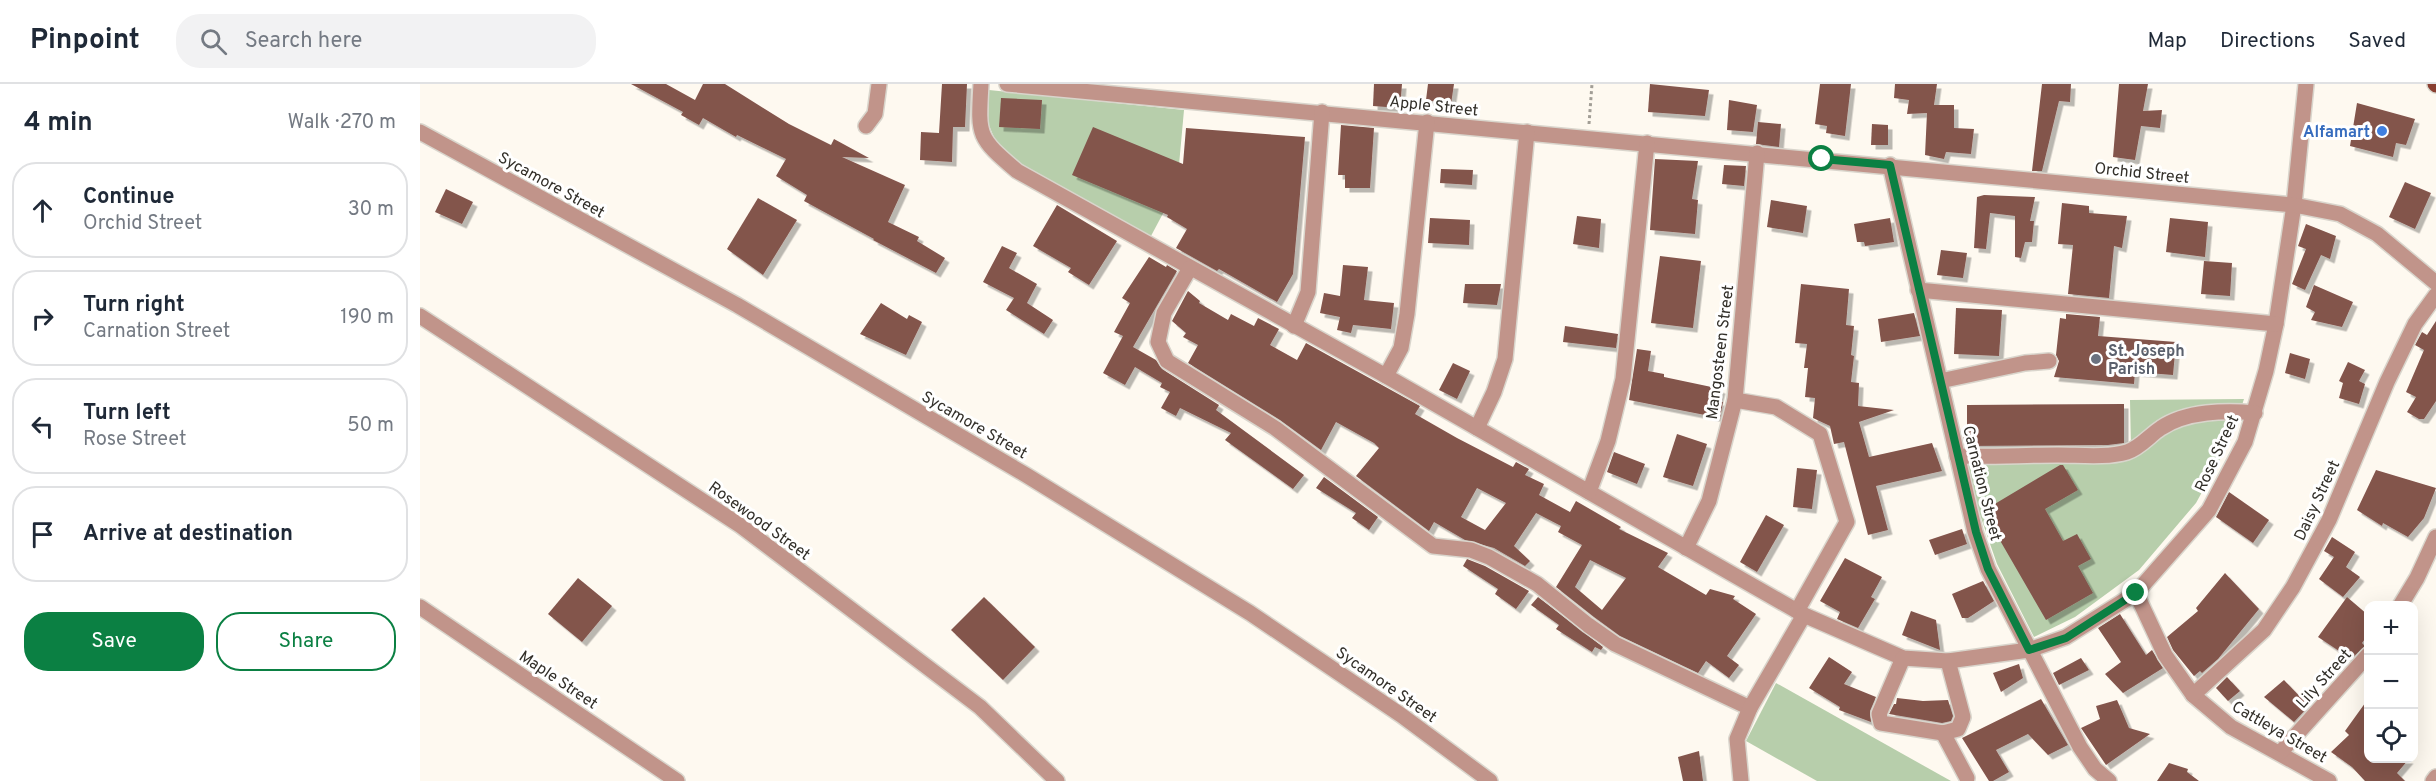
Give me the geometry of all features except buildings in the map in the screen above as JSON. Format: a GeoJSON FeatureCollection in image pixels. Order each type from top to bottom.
{"type":"FeatureCollection","features":[{"type":"Feature","properties":{"kind":"street"},"geometry":{"type":"LineString","coordinates":[[866,126],[875,114],[879,84]]}},
{"type":"Feature","properties":{"kind":"street","name":"Rose Street"},"geometry":{"type":"LineString","coordinates":[[981,84],[979,126],[989,148],[1017,171],[1386,376],[1801,613],[1903,658],[1948,661],[2029,650],[2066,638],[2136,593],[2209,510],[2245,442],[2255,413],[2276,324],[2294,205],[2306,84]]}},
{"type":"Feature","properties":{"kind":"street","name":"Apple Street"},"geometry":{"type":"LineString","coordinates":[[1007,84],[1822,159]]}},
{"type":"Feature","properties":{"kind":"street"},"geometry":{"type":"LineString","coordinates":[[1294,326],[1308,292],[1322,112]]}},
{"type":"Feature","properties":{"kind":"street"},"geometry":{"type":"LineString","coordinates":[[1386,376],[1401,348],[1407,314],[1427,122]]}},
{"type":"Feature","properties":{"kind":"street","name":"Sycamore Street"},"geometry":{"type":"LineString","coordinates":[[420,132],[737,305],[1036,482],[1250,613],[1401,715],[1490,781]]}},
{"type":"Feature","properties":{"kind":"street"},"geometry":{"type":"LineString","coordinates":[[1477,428],[1494,392],[1505,359],[1527,132]]}},
{"type":"Feature","properties":{"kind":"street"},"geometry":{"type":"LineString","coordinates":[[1589,492],[1608,441],[1623,379],[1647,143]]}},
{"type":"Feature","properties":{"kind":"street","name":"Mangosteen Street"},"geometry":{"type":"LineString","coordinates":[[1686,548],[1709,501],[1734,400],[1757,153]]}},
{"type":"Feature","properties":{"kind":"street","name":"Orchid Street"},"geometry":{"type":"LineString","coordinates":[[1822,159],[2294,205],[2340,214],[2378,234],[2436,283]]}},
{"type":"Feature","properties":{"kind":"street","name":"Carnation Street"},"geometry":{"type":"LineString","coordinates":[[1890,165],[1957,456],[1988,569],[2080,747],[2095,769],[2109,781]]}},
{"type":"Feature","properties":{"kind":"street"},"geometry":{"type":"LineString","coordinates":[[1190,268],[1164,314],[1158,342],[1167,361],[1275,428],[1433,546],[1471,550],[1489,557],[1537,584],[1615,644],[1750,708]]}},
{"type":"Feature","properties":{"kind":"street"},"geometry":{"type":"LineString","coordinates":[[1918,290],[2276,324]]}},
{"type":"Feature","properties":{"kind":"street","name":"Daisy Street"},"geometry":{"type":"LineString","coordinates":[[2193,695],[2264,630],[2293,587],[2329,520],[2387,382],[2415,324],[2436,296]]}},
{"type":"Feature","properties":{"kind":"street","name":"Rosewood Street"},"geometry":{"type":"LineString","coordinates":[[420,316],[741,526],[980,707],[1057,781]]}},
{"type":"Feature","properties":{"kind":"street"},"geometry":{"type":"LineString","coordinates":[[1940,381],[2002,367],[2049,361]]}},
{"type":"Feature","properties":{"kind":"street"},"geometry":{"type":"LineString","coordinates":[[1734,400],[1776,407],[1820,434],[1847,522],[1750,708],[1737,739],[1742,780]]}},
{"type":"Feature","properties":{"kind":"street"},"geometry":{"type":"LineString","coordinates":[[1957,456],[2099,455],[2128,452],[2163,426],[2178,420],[2237,411],[2255,413]]}},
{"type":"Feature","properties":{"kind":"street"},"geometry":{"type":"LineString","coordinates":[[2403,601],[2436,537]]}},
{"type":"Feature","properties":{"kind":"street","name":"Cattleya Street"},"geometry":{"type":"LineString","coordinates":[[2136,593],[2165,655],[2193,695],[2231,727],[2329,781]]}},
{"type":"Feature","properties":{"kind":"street","name":"Maple Street"},"geometry":{"type":"LineString","coordinates":[[420,608],[677,781]]}},
{"type":"Feature","properties":{"kind":"street"},"geometry":{"type":"LineString","coordinates":[[1903,658],[1879,714],[1881,723],[1943,733],[1958,729],[1963,717],[1948,661]]}},
{"type":"Feature","properties":{"kind":"street","name":"Lily Street"},"geometry":{"type":"LineString","coordinates":[[2280,753],[2364,659]]}},
{"type":"Feature","properties":{"kind":"street"},"geometry":{"type":"LineString","coordinates":[[1943,733],[1967,778]]}},
{"type":"Feature","properties":{"kind":"street"},"geometry":{"type":"LineString","coordinates":[[2433,781],[2436,777]]}},
{"type":"Feature","properties":{"kind":"path"},"geometry":{"type":"LineString","coordinates":[[1589,138],[1592,84]]}},
{"type":"Feature","properties":{"kind":"green space"},"geometry":{"type":"Polygon","coordinates":[[[989,90],[1184,110],[1177,187],[1151,236],[1022,165],[995,140],[988,123],[989,90]]]}},
{"type":"Feature","properties":{"kind":"green space"},"geometry":{"type":"Polygon","coordinates":[[[2244,399],[2230,441],[2196,503],[2139,570],[2075,617],[2034,637],[1997,564],[1978,509],[1963,451],[2131,448],[2130,400],[2244,399]]]}},
{"type":"Feature","properties":{"kind":"green space"},"geometry":{"type":"Polygon","coordinates":[[[1776,683],[1951,781],[1817,781],[1746,741],[1776,683]]]}},
{"type":"Feature","properties":{"kind":"place","name":"Alfamart"},"geometry":{"type":"Point","coordinates":[2382,131]}},
{"type":"Feature","properties":{"kind":"place","name":"St. Joseph Parish"},"geometry":{"type":"Point","coordinates":[2096,359]}},
{"type":"Feature","properties":{"kind":"route"},"geometry":{"type":"LineString","coordinates":[[1822,159],[1890,165],[1976,532],[1988,569],[2029,650],[2066,638],[2136,593]]}}]}
